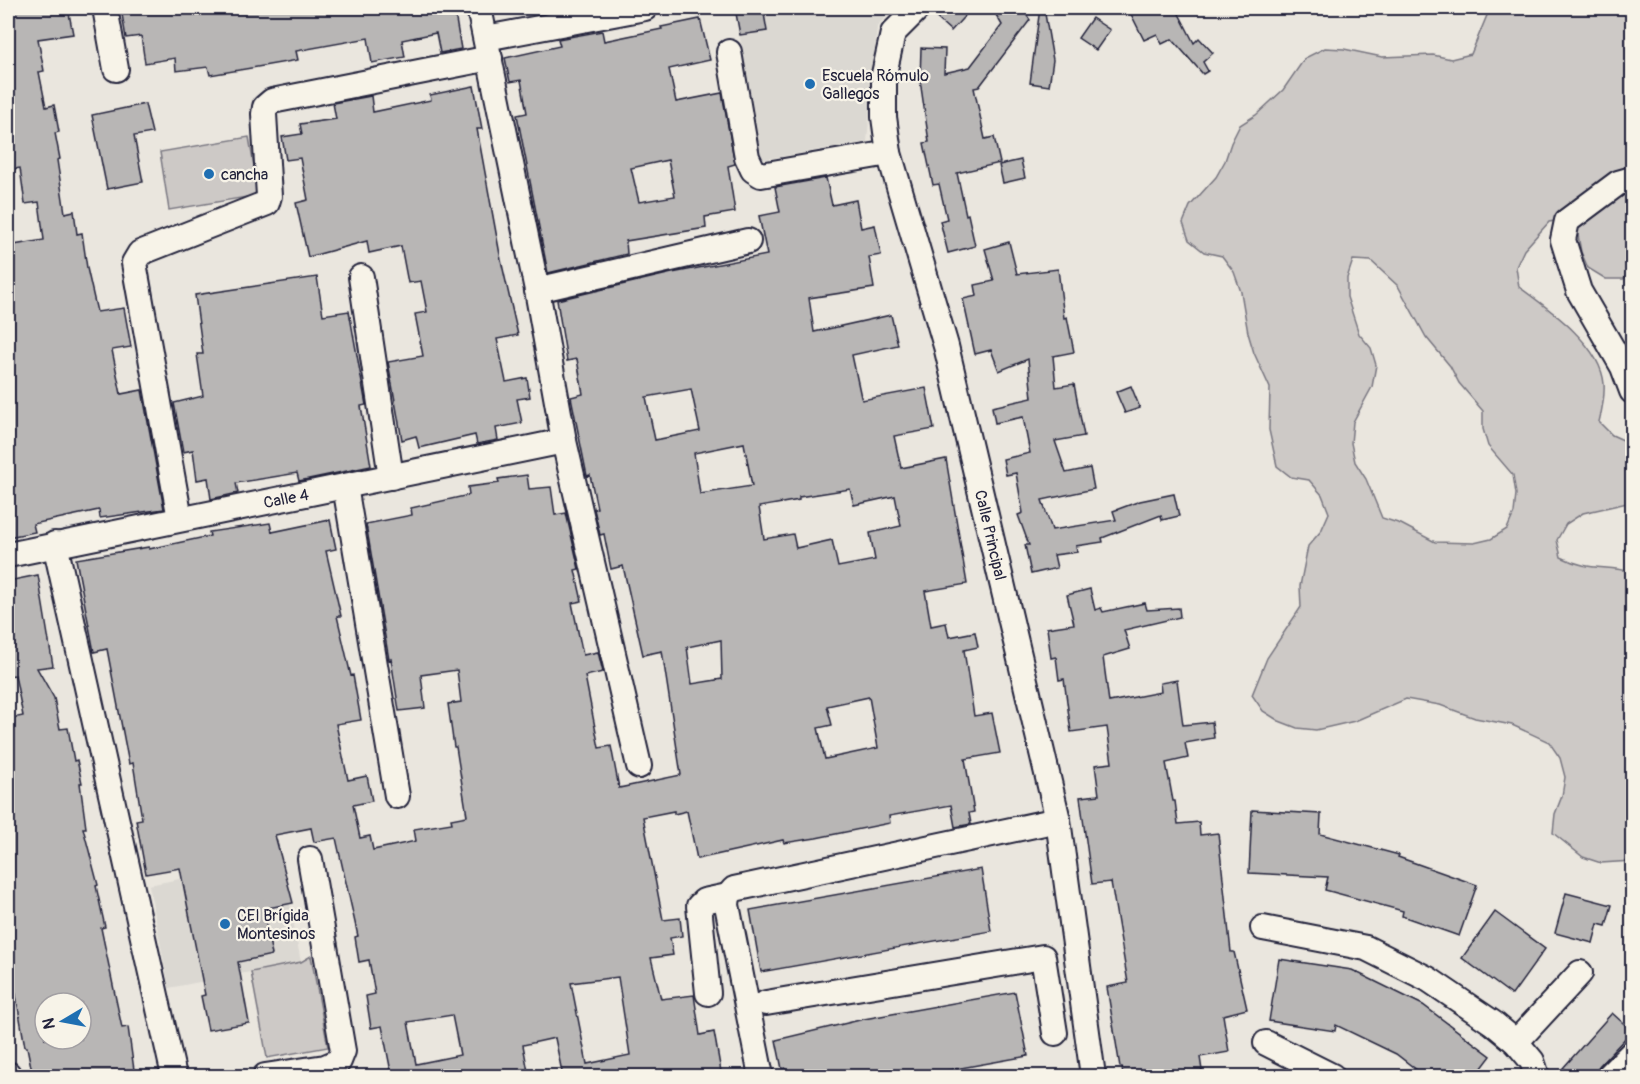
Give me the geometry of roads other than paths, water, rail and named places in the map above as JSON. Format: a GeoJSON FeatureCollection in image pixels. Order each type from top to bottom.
{"type":"FeatureCollection","features":[{"type":"Feature","properties":{"kind":"street"},"geometry":{"type":"LineString","coordinates":[[105,8],[116,69]]}},
{"type":"Feature","properties":{"kind":"street"},"geometry":{"type":"LineString","coordinates":[[479,8],[537,290],[564,441],[639,766]]}},
{"type":"Feature","properties":{"kind":"street"},"geometry":{"type":"LineString","coordinates":[[180,519],[134,263],[140,253],[267,203],[269,196],[265,107],[272,101],[645,8]]}},
{"type":"Feature","properties":{"kind":"street","name":"Calle Principal"},"geometry":{"type":"LineString","coordinates":[[918,8],[893,33],[884,74],[884,117],[889,153],[946,346],[1058,820],[1093,1077]]}},
{"type":"Feature","properties":{"kind":"street"},"geometry":{"type":"LineString","coordinates":[[729,52],[747,157],[753,170],[761,175],[889,153]]}},
{"type":"Feature","properties":{"kind":"street"},"geometry":{"type":"LineString","coordinates":[[1632,179],[1618,183],[1567,221],[1563,240],[1579,291],[1623,367],[1632,391]]}},
{"type":"Feature","properties":{"kind":"street"},"geometry":{"type":"LineString","coordinates":[[537,290],[748,241]]}},
{"type":"Feature","properties":{"kind":"street"},"geometry":{"type":"LineString","coordinates":[[361,277],[391,477]]}},
{"type":"Feature","properties":{"kind":"street","name":"Calle 4"},"geometry":{"type":"LineString","coordinates":[[8,555],[564,441]]}},
{"type":"Feature","properties":{"kind":"street"},"geometry":{"type":"LineString","coordinates":[[345,486],[397,796]]}},
{"type":"Feature","properties":{"kind":"street"},"geometry":{"type":"LineString","coordinates":[[55,544],[174,1077]]}},
{"type":"Feature","properties":{"kind":"street"},"geometry":{"type":"LineString","coordinates":[[760,1077],[727,905],[728,896],[734,889],[1058,820]]}},
{"type":"Feature","properties":{"kind":"street"},"geometry":{"type":"LineString","coordinates":[[265,1077],[325,1067],[339,1061],[343,1052],[309,859]]}},
{"type":"Feature","properties":{"kind":"street"},"geometry":{"type":"LineString","coordinates":[[708,993],[699,906],[704,901],[728,896]]}},
{"type":"Feature","properties":{"kind":"street"},"geometry":{"type":"LineString","coordinates":[[1263,928],[1366,948],[1428,979],[1493,1023],[1516,1042],[1532,1061],[1538,1077]]}},
{"type":"Feature","properties":{"kind":"street"},"geometry":{"type":"LineString","coordinates":[[766,1004],[1076,951]]}},
{"type":"Feature","properties":{"kind":"street"},"geometry":{"type":"LineString","coordinates":[[1042,957],[1055,1033]]}},
{"type":"Feature","properties":{"kind":"street"},"geometry":{"type":"LineString","coordinates":[[1516,1042],[1580,973]]}},
{"type":"Feature","properties":{"kind":"street"},"geometry":{"type":"LineString","coordinates":[[1266,1043],[1332,1077]]}},
{"type":"Feature","properties":{"kind":"street"},"geometry":{"type":"LineString","coordinates":[[1609,1077],[1632,1053]]}},
{"type":"Feature","properties":{"kind":"place","name":"Escuela Rómulo Gallegos"},"geometry":{"type":"Point","coordinates":[810,84]}},
{"type":"Feature","properties":{"kind":"place","name":"cancha"},"geometry":{"type":"Point","coordinates":[209,174]}},
{"type":"Feature","properties":{"kind":"place","name":"CEI Brígida Montesinos"},"geometry":{"type":"Point","coordinates":[225,924]}}]}
